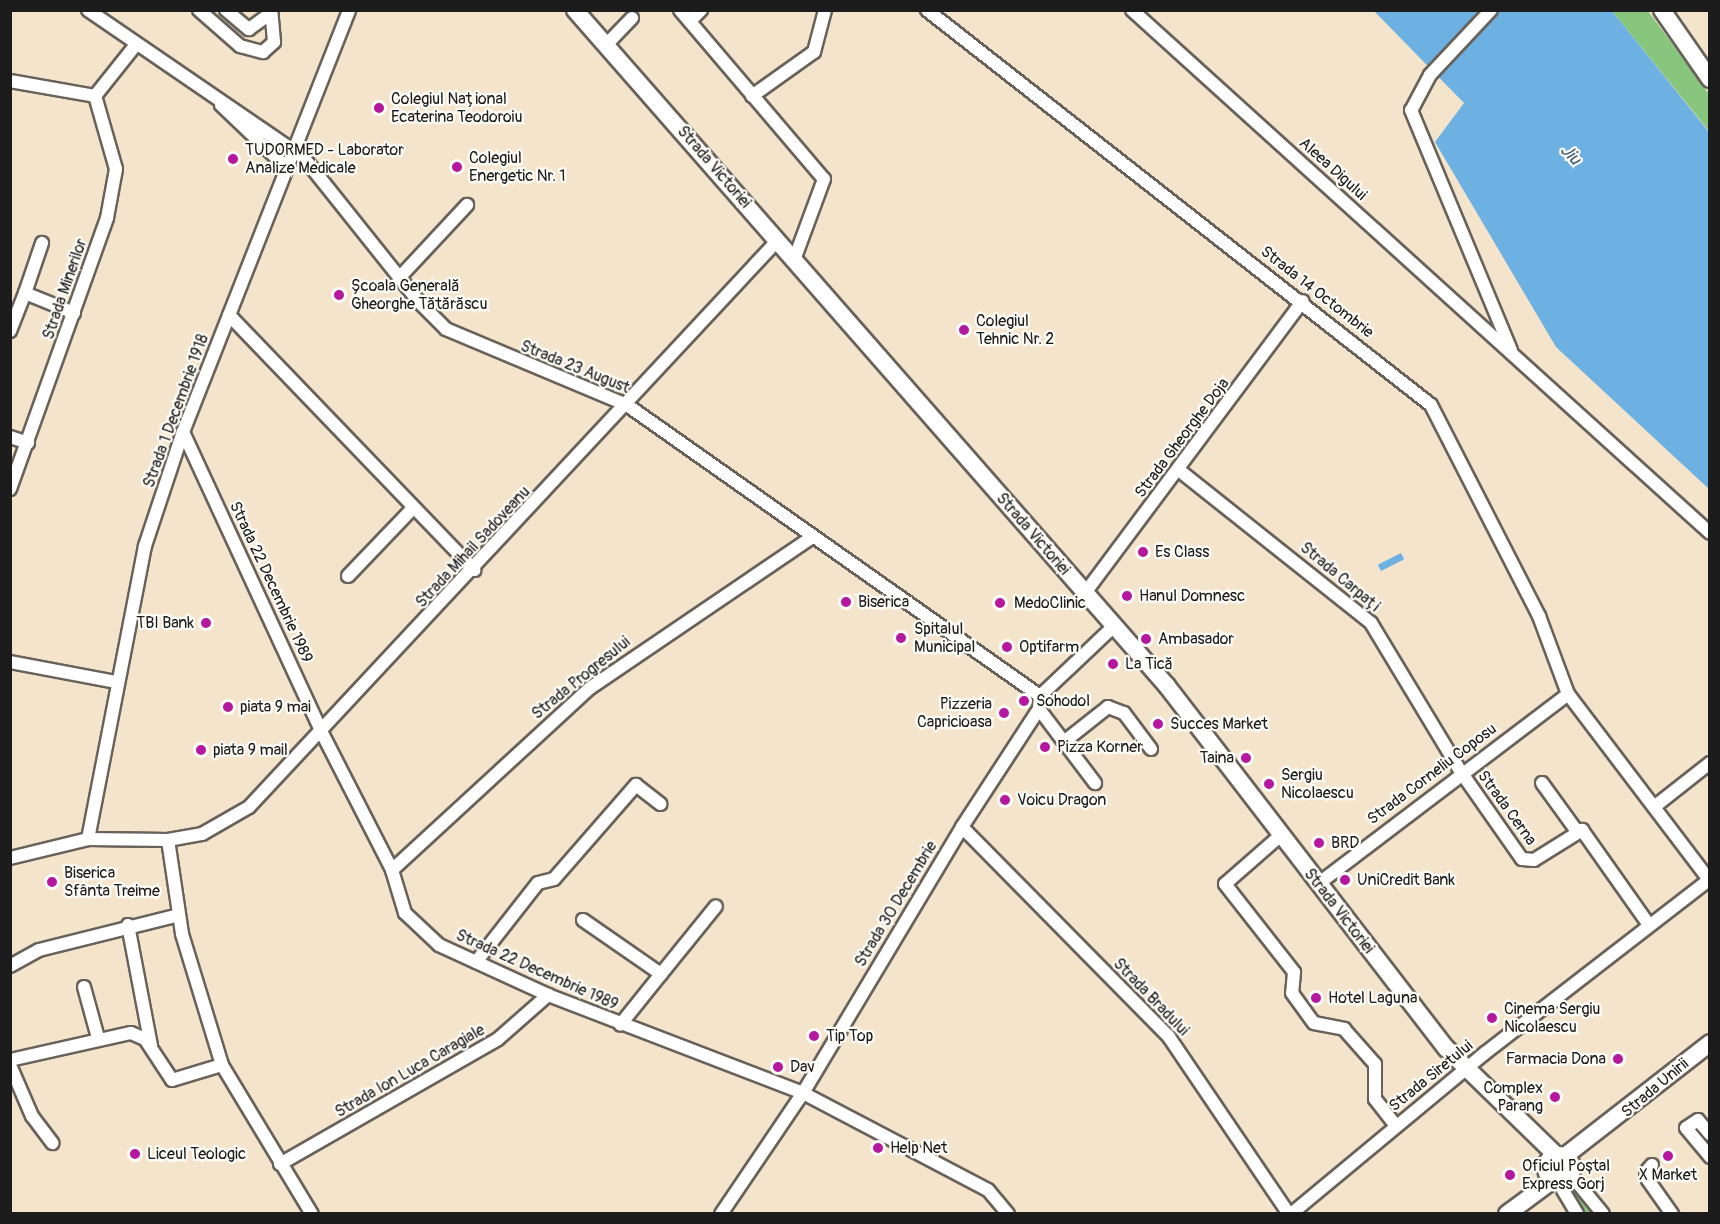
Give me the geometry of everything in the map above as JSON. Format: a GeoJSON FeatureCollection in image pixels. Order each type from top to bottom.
{"type":"FeatureCollection","features":[{"type":"Feature","properties":{"kind":"main road","name":"Strada Victoriei"},"geometry":{"type":"LineString","coordinates":[[575,10],[1179,701],[1318,884],[1467,1068],[1521,1125],[1558,1169]]}},
{"type":"Feature","properties":{"kind":"main road"},"geometry":{"type":"LineString","coordinates":[[1662,10],[1710,79]]}},
{"type":"Feature","properties":{"kind":"main road","name":"Strada Unirii"},"geometry":{"type":"LineString","coordinates":[[1507,1214],[1710,1043]]}},
{"type":"Feature","properties":{"kind":"street","name":"Strada 23 August"},"geometry":{"type":"LineString","coordinates":[[88,10],[134,47],[293,149],[399,278],[456,335],[627,405],[811,538],[1040,696]]}},
{"type":"Feature","properties":{"kind":"street"},"geometry":{"type":"LineString","coordinates":[[199,10],[240,46],[263,52],[274,42],[271,12]]}},
{"type":"Feature","properties":{"kind":"street"},"geometry":{"type":"LineString","coordinates":[[226,10],[249,29],[271,12]]}},
{"type":"Feature","properties":{"kind":"street","name":"Strada 1 Decembrie 1918"},"geometry":{"type":"LineString","coordinates":[[88,839],[116,682],[145,546],[183,432],[349,10]]}},
{"type":"Feature","properties":{"kind":"street"},"geometry":{"type":"LineString","coordinates":[[680,10],[824,179],[794,260]]}},
{"type":"Feature","properties":{"kind":"street"},"geometry":{"type":"LineString","coordinates":[[690,21],[701,10]]}},
{"type":"Feature","properties":{"kind":"street"},"geometry":{"type":"LineString","coordinates":[[752,96],[814,52],[825,10]]}},
{"type":"Feature","properties":{"kind":"street","name":"Strada 14 Octombrie"},"geometry":{"type":"LineString","coordinates":[[927,10],[1303,301],[1441,415],[1539,616],[1568,694],[1709,880]]}},
{"type":"Feature","properties":{"kind":"street","name":"Aleea Digului"},"geometry":{"type":"LineString","coordinates":[[1132,10],[1511,352],[1582,423],[1710,533]]}},
{"type":"Feature","properties":{"kind":"street","name":"Aleea Digului"},"geometry":{"type":"LineString","coordinates":[[1491,10],[1430,75],[1411,110],[1413,125],[1498,309],[1511,352]]}},
{"type":"Feature","properties":{"kind":"street"},"geometry":{"type":"LineString","coordinates":[[605,46],[632,18]]}},
{"type":"Feature","properties":{"kind":"street"},"geometry":{"type":"LineString","coordinates":[[10,81],[95,96],[134,47]]}},
{"type":"Feature","properties":{"kind":"street","name":"Strada Minerilor"},"geometry":{"type":"LineString","coordinates":[[10,489],[107,218],[116,169],[95,96]]}},
{"type":"Feature","properties":{"kind":"street","name":"Strada 23 August"},"geometry":{"type":"LineString","coordinates":[[218,102],[286,167]]}},
{"type":"Feature","properties":{"kind":"street"},"geometry":{"type":"LineString","coordinates":[[399,278],[467,204]]}},
{"type":"Feature","properties":{"kind":"street","name":"Strada Mihail Sadoveanu"},"geometry":{"type":"LineString","coordinates":[[168,840],[211,832],[249,807],[474,570],[778,240]]}},
{"type":"Feature","properties":{"kind":"street"},"geometry":{"type":"LineString","coordinates":[[10,332],[42,243]]}},
{"type":"Feature","properties":{"kind":"street"},"geometry":{"type":"LineString","coordinates":[[25,293],[74,313]]}},
{"type":"Feature","properties":{"kind":"street","name":"Strada Gheorghe Doja"},"geometry":{"type":"LineString","coordinates":[[1085,593],[1180,471],[1303,301]]}},
{"type":"Feature","properties":{"kind":"street"},"geometry":{"type":"LineString","coordinates":[[229,315],[474,570]]}},
{"type":"Feature","properties":{"kind":"street","name":"Strada 22 Decembrie 1989"},"geometry":{"type":"LineString","coordinates":[[183,432],[321,731],[392,870],[405,912],[439,945],[620,1025],[803,1094],[987,1190],[1008,1214]]}},
{"type":"Feature","properties":{"kind":"street"},"geometry":{"type":"LineString","coordinates":[[10,437],[28,443]]}},
{"type":"Feature","properties":{"kind":"street","name":"Strada Carpați"},"geometry":{"type":"LineString","coordinates":[[1180,471],[1361,613],[1461,772]]}},
{"type":"Feature","properties":{"kind":"street"},"geometry":{"type":"LineString","coordinates":[[348,576],[413,508]]}},
{"type":"Feature","properties":{"kind":"street","name":"Strada Progresului"},"geometry":{"type":"LineString","coordinates":[[392,870],[590,688],[811,538]]}},
{"type":"Feature","properties":{"kind":"street"},"geometry":{"type":"LineString","coordinates":[[1095,783],[1040,709],[1040,696],[1114,626]]}},
{"type":"Feature","properties":{"kind":"street"},"geometry":{"type":"LineString","coordinates":[[10,663],[116,682]]}},
{"type":"Feature","properties":{"kind":"street","name":"Strada Corneliu Coposu"},"geometry":{"type":"LineString","coordinates":[[1318,884],[1461,772],[1568,694]]}},
{"type":"Feature","properties":{"kind":"street"},"geometry":{"type":"LineString","coordinates":[[1065,741],[1108,707],[1124,713],[1151,749]]}},
{"type":"Feature","properties":{"kind":"street","name":"Strada 30 Decembrie"},"geometry":{"type":"LineString","coordinates":[[721,1214],[803,1094],[962,827],[1040,709]]}},
{"type":"Feature","properties":{"kind":"street"},"geometry":{"type":"LineString","coordinates":[[1654,807],[1710,763]]}},
{"type":"Feature","properties":{"kind":"street","name":"Strada Cerna"},"geometry":{"type":"LineString","coordinates":[[1461,772],[1522,859],[1534,860],[1576,830]]}},
{"type":"Feature","properties":{"kind":"street"},"geometry":{"type":"LineString","coordinates":[[1542,783],[1576,830],[1586,833],[1649,925]]}},
{"type":"Feature","properties":{"kind":"street"},"geometry":{"type":"LineString","coordinates":[[476,962],[538,883],[554,879],[636,785],[660,804]]}},
{"type":"Feature","properties":{"kind":"street","name":"Strada Bradului"},"geometry":{"type":"LineString","coordinates":[[962,827],[1169,1037],[1290,1214]]}},
{"type":"Feature","properties":{"kind":"street"},"geometry":{"type":"LineString","coordinates":[[1281,835],[1225,884],[1294,972],[1292,993],[1314,1023],[1344,1029],[1375,1064],[1375,1099],[1396,1126]]}},
{"type":"Feature","properties":{"kind":"street"},"geometry":{"type":"LineString","coordinates":[[10,858],[88,839],[168,840],[178,915],[222,1065],[312,1214]]}},
{"type":"Feature","properties":{"kind":"street","name":"Strada Siretului"},"geometry":{"type":"LineString","coordinates":[[1290,1214],[1467,1068],[1709,880]]}},
{"type":"Feature","properties":{"kind":"street"},"geometry":{"type":"LineString","coordinates":[[620,1025],[716,906]]}},
{"type":"Feature","properties":{"kind":"street"},"geometry":{"type":"LineString","coordinates":[[10,966],[24,955],[128,925],[178,915]]}},
{"type":"Feature","properties":{"kind":"street"},"geometry":{"type":"LineString","coordinates":[[583,920],[661,974]]}},
{"type":"Feature","properties":{"kind":"street"},"geometry":{"type":"LineString","coordinates":[[128,925],[151,1046],[172,1080],[222,1065]]}},
{"type":"Feature","properties":{"kind":"street"},"geometry":{"type":"LineString","coordinates":[[84,987],[98,1038]]}},
{"type":"Feature","properties":{"kind":"street","name":"Strada Ion Luca Caragiale"},"geometry":{"type":"LineString","coordinates":[[280,1164],[498,1039],[548,994]]}},
{"type":"Feature","properties":{"kind":"street"},"geometry":{"type":"LineString","coordinates":[[52,1143],[32,1116],[10,1062],[98,1038],[131,1033],[151,1046]]}},
{"type":"Feature","properties":{"kind":"street"},"geometry":{"type":"LineString","coordinates":[[1710,1134],[1698,1120],[1686,1128],[1710,1157]]}},
{"type":"Feature","properties":{"kind":"street"},"geometry":{"type":"LineString","coordinates":[[1652,1165],[1646,1172],[1648,1180],[1672,1214]]}},
{"type":"Feature","properties":{"kind":"street","name":"Strada Victoriei"},"geometry":{"type":"LineString","coordinates":[[1558,1169],[1577,1214]]}},
{"type":"Feature","properties":{"kind":"street","name":"Strada Victoriei"},"geometry":{"type":"LineString","coordinates":[[1558,1169],[1603,1214]]}},
{"type":"Feature","properties":{"kind":"green space"},"geometry":{"type":"Polygon","coordinates":[[[1612,11],[1648,11],[1709,94],[1709,131],[1612,11]]]}},
{"type":"Feature","properties":{"kind":"green space"},"geometry":{"type":"Polygon","coordinates":[[[1577,1191],[1596,1213],[1575,1213],[1569,1199],[1577,1191]]]}},
{"type":"Feature","properties":{"kind":"water","name":"Jiu"},"geometry":{"type":"Polygon","coordinates":[[[1374,11],[1612,11],[1709,132],[1709,489],[1556,347],[1435,142],[1464,103],[1374,11]]]}},
{"type":"Feature","properties":{"kind":"water"},"geometry":{"type":"Polygon","coordinates":[[[1401,553],[1404,559],[1381,571],[1378,565],[1401,553]]]}},
{"type":"Feature","properties":{"kind":"place","name":"Colegiul Național Ecaterina Teodoroiu"},"geometry":{"type":"Point","coordinates":[379,108]}},
{"type":"Feature","properties":{"kind":"place","name":"TUDORMED - Laborator Analize Medicale"},"geometry":{"type":"Point","coordinates":[233,159]}},
{"type":"Feature","properties":{"kind":"place","name":"Colegiul Energetic Nr. 1"},"geometry":{"type":"Point","coordinates":[457,167]}},
{"type":"Feature","properties":{"kind":"place","name":"Școala Generală Gheorghe Tătărăscu"},"geometry":{"type":"Point","coordinates":[339,295]}},
{"type":"Feature","properties":{"kind":"place","name":"Colegiul Tehnic Nr. 2"},"geometry":{"type":"Point","coordinates":[964,330]}},
{"type":"Feature","properties":{"kind":"place","name":"Es Class"},"geometry":{"type":"Point","coordinates":[1143,552]}},
{"type":"Feature","properties":{"kind":"place","name":"Hanul Domnesc"},"geometry":{"type":"Point","coordinates":[1127,596]}},
{"type":"Feature","properties":{"kind":"place","name":"Biserica"},"geometry":{"type":"Point","coordinates":[846,602]}},
{"type":"Feature","properties":{"kind":"place","name":"MedoClinic"},"geometry":{"type":"Point","coordinates":[1000,603]}},
{"type":"Feature","properties":{"kind":"place","name":"TBI Bank"},"geometry":{"type":"Point","coordinates":[206,623]}},
{"type":"Feature","properties":{"kind":"place","name":"Spitalul Municipal"},"geometry":{"type":"Point","coordinates":[901,638]}},
{"type":"Feature","properties":{"kind":"place","name":"Ambasador"},"geometry":{"type":"Point","coordinates":[1146,639]}},
{"type":"Feature","properties":{"kind":"place","name":"Optifarm"},"geometry":{"type":"Point","coordinates":[1007,647]}},
{"type":"Feature","properties":{"kind":"place","name":"La Tică"},"geometry":{"type":"Point","coordinates":[1113,664]}},
{"type":"Feature","properties":{"kind":"place","name":"Sohodol"},"geometry":{"type":"Point","coordinates":[1024,701]}},
{"type":"Feature","properties":{"kind":"place","name":"piata 9 mai"},"geometry":{"type":"Point","coordinates":[228,707]}},
{"type":"Feature","properties":{"kind":"place","name":"Pizzeria Capricioasa"},"geometry":{"type":"Point","coordinates":[1004,713]}},
{"type":"Feature","properties":{"kind":"place","name":"Succes Market"},"geometry":{"type":"Point","coordinates":[1158,724]}},
{"type":"Feature","properties":{"kind":"place","name":"Pizza Korner"},"geometry":{"type":"Point","coordinates":[1045,747]}},
{"type":"Feature","properties":{"kind":"place","name":"piata 9 mail"},"geometry":{"type":"Point","coordinates":[201,750]}},
{"type":"Feature","properties":{"kind":"place","name":"Taina"},"geometry":{"type":"Point","coordinates":[1246,758]}},
{"type":"Feature","properties":{"kind":"place","name":"Sergiu Nicolaescu"},"geometry":{"type":"Point","coordinates":[1269,784]}},
{"type":"Feature","properties":{"kind":"place","name":"Voicu Dragon"},"geometry":{"type":"Point","coordinates":[1005,800]}},
{"type":"Feature","properties":{"kind":"place","name":"BRD"},"geometry":{"type":"Point","coordinates":[1319,843]}},
{"type":"Feature","properties":{"kind":"place","name":"UniCredit Bank"},"geometry":{"type":"Point","coordinates":[1345,880]}},
{"type":"Feature","properties":{"kind":"place","name":"Biserica Sfânta Treime"},"geometry":{"type":"Point","coordinates":[52,882]}},
{"type":"Feature","properties":{"kind":"place","name":"Hotel Laguna"},"geometry":{"type":"Point","coordinates":[1316,998]}},
{"type":"Feature","properties":{"kind":"place","name":"Cinema Sergiu Nicolaescu"},"geometry":{"type":"Point","coordinates":[1492,1018]}},
{"type":"Feature","properties":{"kind":"place","name":"Tip Top"},"geometry":{"type":"Point","coordinates":[814,1036]}},
{"type":"Feature","properties":{"kind":"place","name":"Farmacia Dona"},"geometry":{"type":"Point","coordinates":[1618,1059]}},
{"type":"Feature","properties":{"kind":"place","name":"Dav"},"geometry":{"type":"Point","coordinates":[778,1067]}},
{"type":"Feature","properties":{"kind":"place","name":"Complex Parang"},"geometry":{"type":"Point","coordinates":[1555,1097]}},
{"type":"Feature","properties":{"kind":"place","name":"Help Net"},"geometry":{"type":"Point","coordinates":[878,1148]}},
{"type":"Feature","properties":{"kind":"place","name":"Liceul Teologic"},"geometry":{"type":"Point","coordinates":[135,1154]}},
{"type":"Feature","properties":{"kind":"place","name":"X Market"},"geometry":{"type":"Point","coordinates":[1668,1156]}},
{"type":"Feature","properties":{"kind":"place","name":"Oficiul Poştal Express Gorj"},"geometry":{"type":"Point","coordinates":[1510,1175]}}]}
